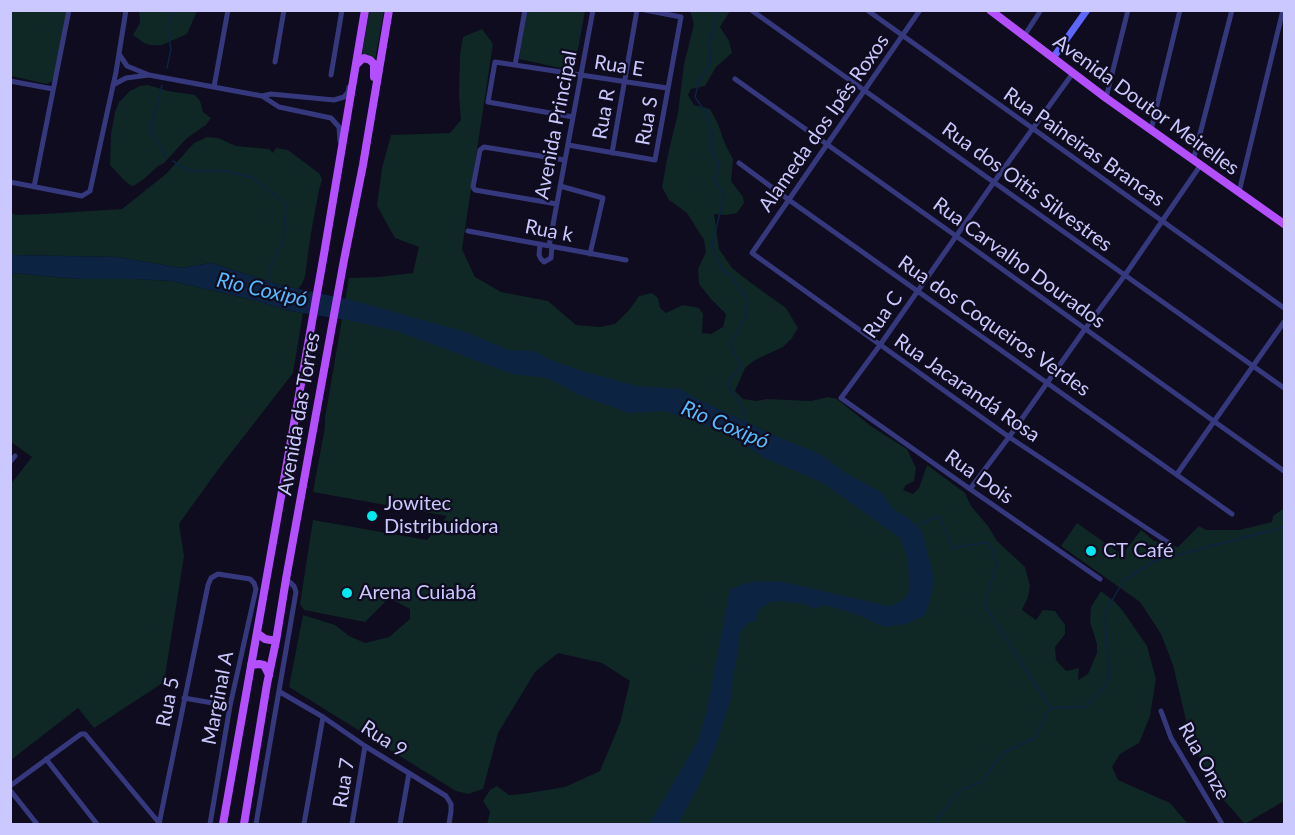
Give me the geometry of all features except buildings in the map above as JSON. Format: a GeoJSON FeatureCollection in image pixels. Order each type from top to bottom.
{"type":"FeatureCollection","features":[{"type":"Feature","properties":{"kind":"main road","name":"Avenida das Torres"},"geometry":{"type":"LineString","coordinates":[[223,825],[365,10]]}},
{"type":"Feature","properties":{"kind":"main road","name":"Avenida das Torres"},"geometry":{"type":"LineString","coordinates":[[244,825],[389,10]]}},
{"type":"Feature","properties":{"kind":"main road","name":"Avenida Doutor Meirelles"},"geometry":{"type":"LineString","coordinates":[[990,10],[1200,166],[1284,220]]}},
{"type":"Feature","properties":{"kind":"main road"},"geometry":{"type":"LineString","coordinates":[[357,64],[364,58],[370,60],[374,64],[375,71],[365,126],[363,165]]}},
{"type":"Feature","properties":{"kind":"main road"},"geometry":{"type":"LineString","coordinates":[[257,633],[266,639],[276,640]]}},
{"type":"Feature","properties":{"kind":"main road"},"geometry":{"type":"LineString","coordinates":[[252,665],[264,665],[269,675]]}},
{"type":"Feature","properties":{"kind":"street"},"geometry":{"type":"LineString","coordinates":[[34,187],[69,10]]}},
{"type":"Feature","properties":{"kind":"street"},"geometry":{"type":"LineString","coordinates":[[10,182],[82,196],[90,191],[113,85],[126,10]]}},
{"type":"Feature","properties":{"kind":"street"},"geometry":{"type":"LineString","coordinates":[[213,87],[228,10]]}},
{"type":"Feature","properties":{"kind":"street"},"geometry":{"type":"LineString","coordinates":[[275,62],[284,10]]}},
{"type":"Feature","properties":{"kind":"street"},"geometry":{"type":"LineString","coordinates":[[331,75],[342,10]]}},
{"type":"Feature","properties":{"kind":"street"},"geometry":{"type":"LineString","coordinates":[[515,65],[525,10]]}},
{"type":"Feature","properties":{"kind":"street","name":"Avenida Principal"},"geometry":{"type":"LineString","coordinates":[[551,246],[593,10]]}},
{"type":"Feature","properties":{"kind":"street","name":"Rua R"},"geometry":{"type":"LineString","coordinates":[[612,153],[637,10]]}},
{"type":"Feature","properties":{"kind":"street","name":"Rua S"},"geometry":{"type":"LineString","coordinates":[[612,153],[655,160],[681,17],[645,10]]}},
{"type":"Feature","properties":{"kind":"street","name":"Rua dos Oitis Silvestres"},"geometry":{"type":"LineString","coordinates":[[751,10],[1284,388]]}},
{"type":"Feature","properties":{"kind":"street","name":"Rua Paineiras Brancas"},"geometry":{"type":"LineString","coordinates":[[867,10],[1284,308]]}},
{"type":"Feature","properties":{"kind":"street","name":"Alameda dos Ipês Roxos"},"geometry":{"type":"LineString","coordinates":[[752,253],[920,10]]}},
{"type":"Feature","properties":{"kind":"street"},"geometry":{"type":"LineString","coordinates":[[1024,36],[1041,10]]}},
{"type":"Feature","properties":{"kind":"street"},"geometry":{"type":"LineString","coordinates":[[1053,58],[1087,10]]}},
{"type":"Feature","properties":{"kind":"street"},"geometry":{"type":"LineString","coordinates":[[1106,98],[1128,10]]}},
{"type":"Feature","properties":{"kind":"street"},"geometry":{"type":"LineString","coordinates":[[1151,130],[1180,10]]}},
{"type":"Feature","properties":{"kind":"street"},"geometry":{"type":"LineString","coordinates":[[1193,160],[1232,10]]}},
{"type":"Feature","properties":{"kind":"street"},"geometry":{"type":"LineString","coordinates":[[1239,192],[1283,10]]}},
{"type":"Feature","properties":{"kind":"street"},"geometry":{"type":"LineString","coordinates":[[119,54],[127,66],[149,75],[262,96],[279,107],[333,119],[340,131],[339,166]]}},
{"type":"Feature","properties":{"kind":"street","name":"Rua E"},"geometry":{"type":"LineString","coordinates":[[573,117],[488,102],[495,62],[668,88]]}},
{"type":"Feature","properties":{"kind":"street"},"geometry":{"type":"LineString","coordinates":[[262,96],[271,94],[324,100],[340,99],[348,92],[351,73],[357,64]]}},
{"type":"Feature","properties":{"kind":"street","name":"Rua C"},"geometry":{"type":"LineString","coordinates":[[841,398],[1073,73]]}},
{"type":"Feature","properties":{"kind":"street"},"geometry":{"type":"LineString","coordinates":[[113,85],[126,78],[149,75]]}},
{"type":"Feature","properties":{"kind":"street","name":"Rua Carvalho Dourados"},"geometry":{"type":"LineString","coordinates":[[735,79],[1284,471]]}},
{"type":"Feature","properties":{"kind":"street"},"geometry":{"type":"LineString","coordinates":[[10,81],[53,89]]}},
{"type":"Feature","properties":{"kind":"street"},"geometry":{"type":"LineString","coordinates":[[568,145],[612,153]]}},
{"type":"Feature","properties":{"kind":"street"},"geometry":{"type":"LineString","coordinates":[[557,204],[475,190],[473,187],[480,150],[484,147],[566,160]]}},
{"type":"Feature","properties":{"kind":"street","name":"Rua dos Coqueiros Verdes"},"geometry":{"type":"LineString","coordinates":[[739,163],[1232,514]]}},
{"type":"Feature","properties":{"kind":"street"},"geometry":{"type":"LineString","coordinates":[[970,489],[1125,275],[1200,166]]}},
{"type":"Feature","properties":{"kind":"street"},"geometry":{"type":"LineString","coordinates":[[560,186],[603,198],[590,254]]}},
{"type":"Feature","properties":{"kind":"street","name":"Rua k"},"geometry":{"type":"LineString","coordinates":[[468,231],[626,260]]}},
{"type":"Feature","properties":{"kind":"street"},"geometry":{"type":"LineString","coordinates":[[540,244],[539,255],[544,261],[551,258],[551,246]]}},
{"type":"Feature","properties":{"kind":"street","name":"Rua Jacarandá Rosa"},"geometry":{"type":"LineString","coordinates":[[752,253],[1009,437],[1169,543]]}},
{"type":"Feature","properties":{"kind":"street"},"geometry":{"type":"LineString","coordinates":[[1177,474],[1284,322]]}},
{"type":"Feature","properties":{"kind":"street","name":"Rua Dois"},"geometry":{"type":"LineString","coordinates":[[841,398],[1100,579]]}},
{"type":"Feature","properties":{"kind":"street"},"geometry":{"type":"LineString","coordinates":[[10,462],[15,456]]}},
{"type":"Feature","properties":{"kind":"street","name":"Marginal A"},"geometry":{"type":"LineString","coordinates":[[208,585],[211,578],[218,574],[250,579],[255,589],[230,706],[210,825]]}},
{"type":"Feature","properties":{"kind":"street"},"geometry":{"type":"LineString","coordinates":[[256,825],[296,592],[294,586],[286,579]]}},
{"type":"Feature","properties":{"kind":"street","name":"Rua 5"},"geometry":{"type":"LineString","coordinates":[[160,825],[208,585]]}},
{"type":"Feature","properties":{"kind":"street","name":"Rua 9"},"geometry":{"type":"LineString","coordinates":[[280,692],[446,796],[449,799],[451,811],[448,825]]}},
{"type":"Feature","properties":{"kind":"street"},"geometry":{"type":"LineString","coordinates":[[184,698],[230,706]]}},
{"type":"Feature","properties":{"kind":"street","name":"Rua Onze"},"geometry":{"type":"LineString","coordinates":[[1161,711],[1171,738],[1222,825]]}},
{"type":"Feature","properties":{"kind":"street"},"geometry":{"type":"LineString","coordinates":[[304,825],[323,717]]}},
{"type":"Feature","properties":{"kind":"street"},"geometry":{"type":"LineString","coordinates":[[37,825],[10,788],[81,734],[86,734],[160,825]]}},
{"type":"Feature","properties":{"kind":"street","name":"Rua 7"},"geometry":{"type":"LineString","coordinates":[[352,825],[365,746]]}},
{"type":"Feature","properties":{"kind":"street"},"geometry":{"type":"LineString","coordinates":[[46,759],[97,825]]}},
{"type":"Feature","properties":{"kind":"street"},"geometry":{"type":"LineString","coordinates":[[400,825],[409,773]]}},
{"type":"Feature","properties":{"kind":"green space"},"geometry":{"type":"Polygon","coordinates":[[[139,10],[197,11],[187,34],[162,45],[150,45],[133,35],[140,23],[139,10]]]}},
{"type":"Feature","properties":{"kind":"green space"},"geometry":{"type":"Polygon","coordinates":[[[11,11],[68,11],[54,78],[47,84],[11,76],[11,11]]]}},
{"type":"Feature","properties":{"kind":"green space"},"geometry":{"type":"Polygon","coordinates":[[[369,11],[384,11],[375,60],[362,54],[369,11]]]}},
{"type":"Feature","properties":{"kind":"green space"},"geometry":{"type":"Polygon","coordinates":[[[526,11],[585,11],[574,71],[519,59],[526,11]]]}},
{"type":"Feature","properties":{"kind":"green space"},"geometry":{"type":"Polygon","coordinates":[[[690,11],[730,11],[720,27],[729,41],[732,53],[716,67],[705,86],[691,89],[688,95],[694,105],[710,109],[733,159],[731,181],[743,197],[744,203],[737,213],[714,214],[719,249],[732,268],[786,308],[798,328],[783,347],[755,360],[745,368],[735,391],[743,399],[757,401],[767,399],[811,401],[828,397],[837,399],[872,427],[907,449],[916,468],[914,481],[906,485],[903,490],[913,494],[919,488],[927,465],[965,493],[971,506],[997,541],[1025,567],[1030,586],[1022,610],[1036,620],[1043,610],[1055,611],[1065,625],[1065,634],[1055,647],[1056,660],[1066,671],[1079,668],[1078,680],[1088,674],[1097,653],[1097,644],[1090,622],[1091,607],[1101,591],[1115,602],[1147,646],[1156,679],[1150,716],[1139,743],[1120,754],[1112,767],[1118,780],[1170,803],[1188,824],[487,824],[490,812],[483,801],[490,790],[497,786],[509,795],[522,794],[565,787],[600,771],[620,723],[630,681],[602,663],[558,653],[535,672],[498,733],[483,789],[468,794],[456,791],[289,687],[303,615],[335,625],[349,636],[365,643],[389,637],[410,619],[410,609],[389,598],[365,622],[304,610],[300,604],[313,520],[427,540],[447,516],[313,492],[349,278],[413,273],[419,247],[395,238],[377,206],[382,168],[391,135],[450,133],[461,120],[460,54],[463,37],[482,29],[493,44],[462,249],[475,277],[501,292],[548,301],[576,325],[600,327],[615,324],[639,296],[652,293],[658,298],[660,308],[666,313],[683,305],[699,308],[703,314],[702,333],[711,334],[723,327],[726,314],[699,284],[698,269],[706,252],[704,240],[687,213],[669,200],[662,187],[678,113],[684,64],[694,24],[690,11]]]}},
{"type":"Feature","properties":{"kind":"green space"},"geometry":{"type":"Polygon","coordinates":[[[148,85],[195,95],[200,101],[203,112],[211,118],[206,125],[187,138],[164,163],[131,186],[110,165],[111,134],[119,102],[130,91],[148,85]]]}},
{"type":"Feature","properties":{"kind":"green space"},"geometry":{"type":"Polygon","coordinates":[[[207,137],[218,138],[236,146],[269,149],[273,153],[276,148],[288,150],[320,174],[322,180],[305,276],[298,289],[211,263],[181,268],[117,257],[11,255],[11,213],[16,215],[122,209],[166,174],[194,143],[207,137]]]}},
{"type":"Feature","properties":{"kind":"green space"},"geometry":{"type":"Polygon","coordinates":[[[11,273],[80,279],[172,281],[303,313],[293,373],[179,524],[184,556],[164,682],[94,728],[78,708],[11,760],[10,485],[32,457],[11,442],[11,273]]]}},
{"type":"Feature","properties":{"kind":"green space"},"geometry":{"type":"Polygon","coordinates":[[[1284,508],[1284,801],[1245,824],[1221,797],[1191,742],[1173,665],[1161,634],[1140,602],[1061,546],[1077,523],[1122,555],[1141,530],[1154,541],[1178,547],[1199,526],[1206,530],[1239,530],[1272,522],[1273,516],[1284,508]]]}},
{"type":"Feature","properties":{"kind":"water","name":"Rio Coxipó"},"geometry":{"type":"Polygon","coordinates":[[[10,255],[117,257],[181,268],[211,263],[280,285],[355,301],[466,332],[509,350],[534,351],[550,360],[636,386],[680,389],[778,437],[820,454],[844,472],[881,492],[894,510],[906,516],[922,531],[934,578],[929,604],[924,616],[906,624],[884,627],[861,616],[826,605],[814,609],[805,604],[781,601],[771,602],[757,611],[756,621],[748,623],[740,633],[731,699],[716,746],[702,779],[678,824],[649,824],[698,741],[707,709],[730,589],[759,581],[783,582],[888,606],[898,603],[908,595],[909,586],[908,559],[900,538],[823,483],[765,458],[726,434],[664,411],[629,413],[579,395],[547,378],[512,374],[397,331],[285,310],[258,301],[172,281],[80,279],[11,273],[10,255]]]}},
{"type":"Feature","properties":{"kind":"waterway"},"geometry":{"type":"LineString","coordinates":[[167,68],[171,49],[167,29],[173,10]]}},
{"type":"Feature","properties":{"kind":"waterway"},"geometry":{"type":"LineString","coordinates":[[718,10],[709,41],[711,62],[699,81],[695,97],[708,116],[713,156],[719,165],[714,179],[724,196],[712,246],[723,271],[730,275],[748,300],[746,316],[730,344],[741,367],[727,384],[741,405],[746,424]]}},
{"type":"Feature","properties":{"kind":"waterway"},"geometry":{"type":"LineString","coordinates":[[162,85],[150,129],[166,157]]}},
{"type":"Feature","properties":{"kind":"waterway"},"geometry":{"type":"LineString","coordinates":[[173,161],[189,171],[226,171],[253,178],[286,204],[283,242],[268,273],[270,280]]}},
{"type":"Feature","properties":{"kind":"waterway"},"geometry":{"type":"LineString","coordinates":[[915,526],[939,516],[953,548],[989,542],[997,563],[984,605],[1050,707]]}},
{"type":"Feature","properties":{"kind":"waterway"},"geometry":{"type":"LineString","coordinates":[[935,824],[960,790],[981,782],[1003,753],[1036,737],[1050,708],[1086,707],[1109,681],[1105,613],[1123,581],[1154,561],[1284,527]]}},
{"type":"Feature","properties":{"kind":"place","name":"Jowitec Distribuidora"},"geometry":{"type":"Point","coordinates":[372,516]}},
{"type":"Feature","properties":{"kind":"place","name":"CT Café"},"geometry":{"type":"Point","coordinates":[1091,551]}},
{"type":"Feature","properties":{"kind":"place","name":"Arena Cuiabá"},"geometry":{"type":"Point","coordinates":[347,593]}}]}
